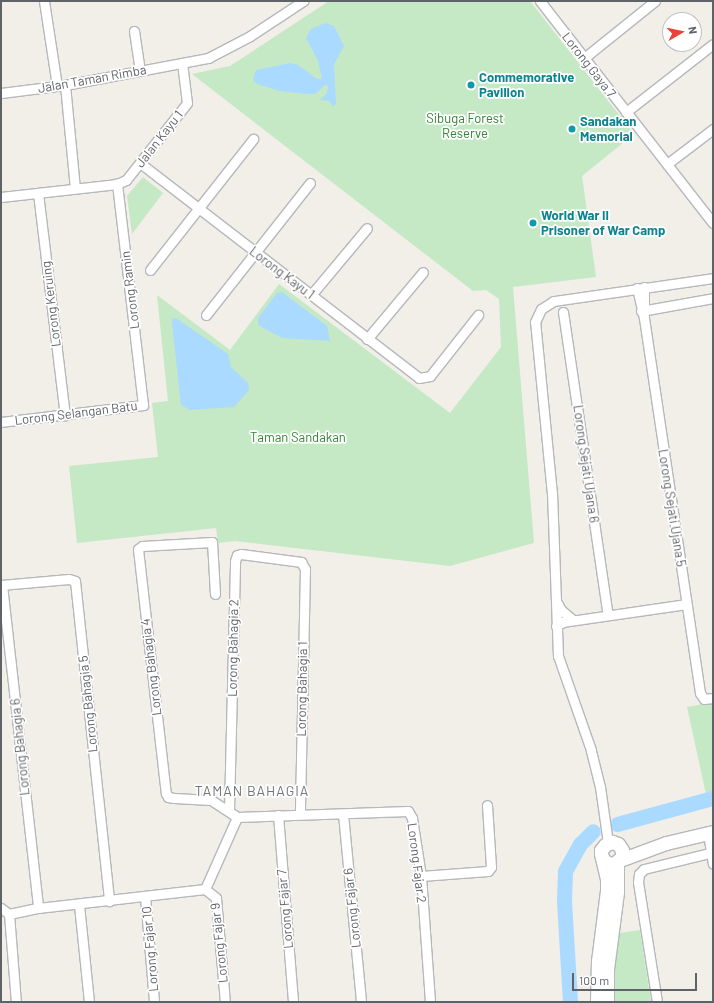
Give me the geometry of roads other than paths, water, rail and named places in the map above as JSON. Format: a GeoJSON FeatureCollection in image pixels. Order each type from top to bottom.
{"type":"FeatureCollection","features":[{"type":"Feature","properties":{"kind":"street"},"geometry":{"type":"LineString","coordinates":[[44,1],[61,85],[75,188]]}},
{"type":"Feature","properties":{"kind":"street","name":"Jalan Taman Rimba"},"geometry":{"type":"LineString","coordinates":[[1,93],[61,85],[140,71],[218,54],[303,1]]}},
{"type":"Feature","properties":{"kind":"street"},"geometry":{"type":"LineString","coordinates":[[584,58],[655,1]]}},
{"type":"Feature","properties":{"kind":"street","name":"Lorong Gaya 7"},"geometry":{"type":"LineString","coordinates":[[542,2],[626,112],[712,220]]}},
{"type":"Feature","properties":{"kind":"street"},"geometry":{"type":"LineString","coordinates":[[134,31],[140,71]]}},
{"type":"Feature","properties":{"kind":"street"},"geometry":{"type":"LineString","coordinates":[[626,112],[713,44]]}},
{"type":"Feature","properties":{"kind":"street","name":"Jalan Kayu 1"},"geometry":{"type":"LineString","coordinates":[[117,184],[126,180],[187,103],[182,63]]}},
{"type":"Feature","properties":{"kind":"street"},"geometry":{"type":"LineString","coordinates":[[667,164],[713,129]]}},
{"type":"Feature","properties":{"kind":"street"},"geometry":{"type":"LineString","coordinates":[[150,270],[253,139]]}},
{"type":"Feature","properties":{"kind":"street","name":"Lorong Kayu 1"},"geometry":{"type":"LineString","coordinates":[[140,163],[419,378],[426,379],[430,376],[478,314]]}},
{"type":"Feature","properties":{"kind":"street"},"geometry":{"type":"LineString","coordinates":[[206,315],[310,183]]}},
{"type":"Feature","properties":{"kind":"street"},"geometry":{"type":"LineString","coordinates":[[1,197],[117,184]]}},
{"type":"Feature","properties":{"kind":"street","name":"Lorong Ramin"},"geometry":{"type":"LineString","coordinates":[[117,184],[143,396]]}},
{"type":"Feature","properties":{"kind":"street","name":"Lorong Keruing"},"geometry":{"type":"LineString","coordinates":[[38,193],[65,415]]}},
{"type":"Feature","properties":{"kind":"street"},"geometry":{"type":"LineString","coordinates":[[311,295],[367,228]]}},
{"type":"Feature","properties":{"kind":"street"},"geometry":{"type":"LineString","coordinates":[[368,338],[423,272]]}},
{"type":"Feature","properties":{"kind":"street"},"geometry":{"type":"LineString","coordinates":[[607,1002],[607,969],[617,892],[618,862],[622,850],[612,843],[591,750],[561,668],[556,643],[552,494],[535,322],[541,308],[554,301],[713,278]]}},
{"type":"Feature","properties":{"kind":"street","name":"Lorong Sejati Ujana 5"},"geometry":{"type":"LineString","coordinates":[[640,288],[686,604],[702,698],[713,698]]}},
{"type":"Feature","properties":{"kind":"street"},"geometry":{"type":"LineString","coordinates":[[643,313],[713,298]]}},
{"type":"Feature","properties":{"kind":"street","name":"Lorong Sejati Ujana 6"},"geometry":{"type":"LineString","coordinates":[[564,312],[608,615]]}},
{"type":"Feature","properties":{"kind":"street","name":"Lorong Selangan Batu"},"geometry":{"type":"LineString","coordinates":[[1,422],[143,405],[143,396]]}},
{"type":"Feature","properties":{"kind":"street","name":"Lorong Bahagia 4"},"geometry":{"type":"LineString","coordinates":[[215,594],[212,542],[142,546],[137,554],[166,793],[168,797],[174,798],[211,800],[229,810]]}},
{"type":"Feature","properties":{"kind":"street","name":"Lorong Bahagia 2"},"geometry":{"type":"LineString","coordinates":[[229,810],[237,555],[301,562],[304,565]]}},
{"type":"Feature","properties":{"kind":"street","name":"Lorong Bahagia 1"},"geometry":{"type":"LineString","coordinates":[[300,814],[304,565]]}},
{"type":"Feature","properties":{"kind":"street","name":"Lorong Bahagia 5"},"geometry":{"type":"LineString","coordinates":[[2,585],[69,579],[75,581],[109,901]]}},
{"type":"Feature","properties":{"kind":"street","name":"Lorong Bahagia 6"},"geometry":{"type":"LineString","coordinates":[[2,585],[38,908]]}},
{"type":"Feature","properties":{"kind":"street"},"geometry":{"type":"LineString","coordinates":[[555,598],[561,610],[573,620]]}},
{"type":"Feature","properties":{"kind":"street"},"geometry":{"type":"LineString","coordinates":[[556,626],[573,620],[686,604]]}},
{"type":"Feature","properties":{"kind":"street"},"geometry":{"type":"LineString","coordinates":[[556,643],[565,626],[573,620]]}},
{"type":"Feature","properties":{"kind":"street"},"geometry":{"type":"LineString","coordinates":[[421,876],[488,871],[491,867],[487,805]]}},
{"type":"Feature","properties":{"kind":"street"},"geometry":{"type":"LineString","coordinates":[[1,908],[9,914],[38,908],[205,889],[237,818],[229,810]]}},
{"type":"Feature","properties":{"kind":"street","name":"Lorong Fajar 2"},"geometry":{"type":"LineString","coordinates":[[237,818],[300,814],[408,811],[412,818],[421,876],[430,1002]]}},
{"type":"Feature","properties":{"kind":"street","name":"Lorong Fajar 6"},"geometry":{"type":"LineString","coordinates":[[343,814],[361,1002]]}},
{"type":"Feature","properties":{"kind":"street","name":"Lorong Fajar 7"},"geometry":{"type":"LineString","coordinates":[[278,815],[293,1002]]}},
{"type":"Feature","properties":{"kind":"street"},"geometry":{"type":"LineString","coordinates":[[602,858],[610,864],[666,843],[710,833],[713,864]]}},
{"type":"Feature","properties":{"kind":"street"},"geometry":{"type":"LineString","coordinates":[[597,1002],[598,961],[607,890],[601,850],[612,843],[666,843]]}},
{"type":"Feature","properties":{"kind":"street"},"geometry":{"type":"LineString","coordinates":[[657,1002],[638,882],[639,874],[644,869],[712,852]]}},
{"type":"Feature","properties":{"kind":"street","name":"Lorong Fajar 9"},"geometry":{"type":"LineString","coordinates":[[205,889],[216,898],[225,1002]]}},
{"type":"Feature","properties":{"kind":"street","name":"Lorong Fajar 10"},"geometry":{"type":"LineString","coordinates":[[145,896],[154,1002]]}},
{"type":"Feature","properties":{"kind":"street"},"geometry":{"type":"LineString","coordinates":[[79,904],[89,1002]]}},
{"type":"Feature","properties":{"kind":"street"},"geometry":{"type":"LineString","coordinates":[[9,914],[16,1002]]}},
{"type":"Feature","properties":{"kind":"water"},"geometry":{"type":"Polygon","coordinates":[[[325,23],[334,26],[344,46],[334,64],[336,104],[333,106],[329,101],[320,100],[327,93],[328,87],[326,84],[315,94],[306,94],[280,91],[257,84],[253,80],[256,70],[290,63],[298,65],[317,79],[322,79],[318,61],[306,38],[311,29],[325,23]]]}},
{"type":"Feature","properties":{"kind":"water"},"geometry":{"type":"Polygon","coordinates":[[[282,292],[327,326],[330,341],[282,338],[258,325],[258,318],[277,293],[282,292]]]}},
{"type":"Feature","properties":{"kind":"water"},"geometry":{"type":"Polygon","coordinates":[[[176,318],[228,354],[231,367],[248,383],[249,390],[234,407],[190,410],[181,405],[172,323],[172,319],[176,318]]]}},
{"type":"Feature","properties":{"kind":"waterway"},"geometry":{"type":"LineString","coordinates":[[617,824],[713,798]]}},
{"type":"Feature","properties":{"kind":"waterway"},"geometry":{"type":"LineString","coordinates":[[570,1002],[564,900],[565,871],[580,844],[593,831]]}},
{"type":"Feature","properties":{"kind":"place","name":"Commemorative Pavilion"},"geometry":{"type":"Point","coordinates":[471,85]}},
{"type":"Feature","properties":{"kind":"place","name":"Sandakan Memorial"},"geometry":{"type":"Point","coordinates":[572,129]}},
{"type":"Feature","properties":{"kind":"place","name":"World War II Prisoner of War Camp"},"geometry":{"type":"Point","coordinates":[533,223]}},
{"type":"Feature","properties":{"kind":"district","name":"TAMAN BAHAGIA"},"geometry":{"type":"Point","coordinates":[252,791]}},
{"type":"Feature","properties":{"kind":"park label","name":"Sibuga Forest Reserve"},"geometry":{"type":"Point","coordinates":[465,126]}},
{"type":"Feature","properties":{"kind":"park label","name":"Taman Sandakan"},"geometry":{"type":"Point","coordinates":[298,437]}}]}
